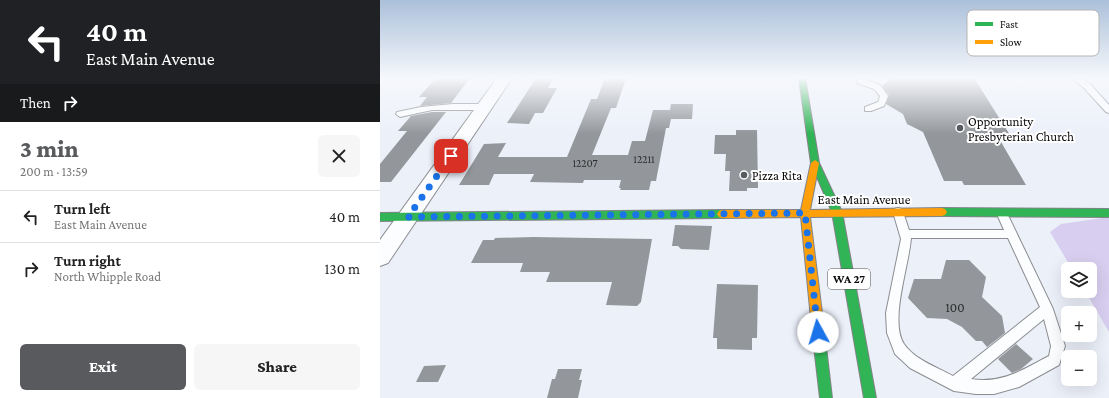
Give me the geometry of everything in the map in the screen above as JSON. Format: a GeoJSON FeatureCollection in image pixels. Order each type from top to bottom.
{"type":"FeatureCollection","features":[{"type":"Feature","properties":{"kind":"street"},"geometry":{"type":"LineString","coordinates":[[380,257],[492,97]]}},
{"type":"Feature","properties":{"kind":"street","name":"WA 27"},"geometry":{"type":"LineString","coordinates":[[805,97],[815,163],[837,212],[870,398]]}},
{"type":"Feature","properties":{"kind":"street","name":"WA 27"},"geometry":{"type":"LineString","coordinates":[[815,163],[805,213],[826,398]]}},
{"type":"Feature","properties":{"kind":"street","name":"East Main Avenue"},"geometry":{"type":"LineString","coordinates":[[380,217],[837,212],[1109,212]]}},
{"type":"Feature","properties":{"kind":"lane"},"geometry":{"type":"LineString","coordinates":[[868,109],[880,104],[884,97]]}},
{"type":"Feature","properties":{"kind":"lane"},"geometry":{"type":"LineString","coordinates":[[1097,97],[1109,110]]}},
{"type":"Feature","properties":{"kind":"lane"},"geometry":{"type":"LineString","coordinates":[[400,114],[415,109],[431,107],[485,107]]}},
{"type":"Feature","properties":{"kind":"lane"},"geometry":{"type":"LineString","coordinates":[[898,212],[905,234],[892,313],[893,333],[900,349],[915,363],[954,384],[976,387],[994,387],[1014,382],[1054,360],[1058,346],[1047,309],[1001,212]]}},
{"type":"Feature","properties":{"kind":"lane"},"geometry":{"type":"LineString","coordinates":[[905,234],[1012,234]]}},
{"type":"Feature","properties":{"kind":"lane"},"geometry":{"type":"LineString","coordinates":[[954,384],[1047,309]]}},
{"type":"Feature","properties":{"kind":"shaded area"},"geometry":{"type":"Polygon","coordinates":[[[1109,218],[1109,332],[1097,312],[1097,306],[1094,306],[1089,298],[1097,298],[1097,262],[1068,262],[1050,232],[1061,224],[1109,218]]]}},
{"type":"Feature","properties":{"kind":"building"},"geometry":{"type":"Polygon","coordinates":[[[419,97],[456,97],[451,103],[420,106],[427,97],[419,97]]]}},
{"type":"Feature","properties":{"kind":"building"},"geometry":{"type":"Polygon","coordinates":[[[524,97],[552,97],[543,113],[535,113],[529,124],[507,123],[524,97]]]}},
{"type":"Feature","properties":{"kind":"building"},"geometry":{"type":"Polygon","coordinates":[[[598,97],[620,97],[616,108],[611,108],[592,155],[628,155],[632,141],[645,141],[653,110],[670,110],[671,104],[693,104],[692,119],[671,119],[669,128],[666,128],[656,181],[651,181],[649,190],[620,190],[621,180],[584,180],[583,183],[530,182],[534,174],[494,174],[489,185],[459,185],[484,144],[506,143],[498,157],[567,157],[591,99],[597,99],[598,97]]]}},
{"type":"Feature","properties":{"kind":"building","name":"Opportunity Presbyterian Church"},"geometry":{"type":"Polygon","coordinates":[[[888,97],[986,97],[1010,135],[997,135],[1026,185],[964,185],[962,181],[944,181],[923,132],[907,124],[903,114],[886,104],[888,97]]]}},
{"type":"Feature","properties":{"kind":"building"},"geometry":{"type":"Polygon","coordinates":[[[432,112],[446,112],[391,182],[380,182],[380,164],[407,131],[398,131],[411,116],[432,112]]]}},
{"type":"Feature","properties":{"kind":"building"},"geometry":{"type":"Polygon","coordinates":[[[736,130],[757,130],[758,188],[747,188],[747,191],[729,191],[730,171],[725,171],[726,154],[714,154],[715,135],[736,135],[736,130]]]}},
{"type":"Feature","properties":{"kind":"building"},"geometry":{"type":"Polygon","coordinates":[[[675,225],[712,226],[709,250],[681,249],[678,246],[672,246],[675,225]]]}},
{"type":"Feature","properties":{"kind":"building"},"geometry":{"type":"Polygon","coordinates":[[[533,237],[652,239],[641,302],[637,306],[606,305],[612,282],[546,282],[550,272],[520,272],[523,263],[471,263],[483,240],[494,240],[495,238],[533,237]]]}},
{"type":"Feature","properties":{"kind":"building"},"geometry":{"type":"Polygon","coordinates":[[[946,260],[969,260],[986,277],[982,297],[1002,316],[1005,333],[987,347],[982,341],[976,341],[962,327],[947,319],[927,318],[908,298],[914,279],[941,279],[946,260]]]}},
{"type":"Feature","properties":{"kind":"building"},"geometry":{"type":"Polygon","coordinates":[[[717,284],[758,285],[757,338],[752,338],[752,350],[717,349],[717,338],[713,338],[717,284]]]}},
{"type":"Feature","properties":{"kind":"building"},"geometry":{"type":"Polygon","coordinates":[[[1016,344],[1033,359],[1021,369],[1012,373],[998,359],[1016,344]]]}},
{"type":"Feature","properties":{"kind":"building"},"geometry":{"type":"Polygon","coordinates":[[[446,365],[438,382],[416,382],[424,366],[446,365]]]}},
{"type":"Feature","properties":{"kind":"building"},"geometry":{"type":"Polygon","coordinates":[[[558,369],[582,369],[579,380],[582,380],[578,398],[547,398],[552,379],[555,379],[558,369]]]}},
{"type":"Feature","properties":{"kind":"traffic: fast"},"geometry":{"type":"LineString","coordinates":[[805,97],[815,163],[837,212],[870,398]]}},
{"type":"Feature","properties":{"kind":"traffic: fast"},"geometry":{"type":"LineString","coordinates":[[942,212],[1109,213]]}},
{"type":"Feature","properties":{"kind":"traffic: fast"},"geometry":{"type":"LineString","coordinates":[[380,217],[722,214]]}},
{"type":"Feature","properties":{"kind":"traffic: fast"},"geometry":{"type":"LineString","coordinates":[[818,329],[826,398]]}},
{"type":"Feature","properties":{"kind":"traffic: slow"},"geometry":{"type":"LineString","coordinates":[[815,163],[805,213],[818,329]]}},
{"type":"Feature","properties":{"kind":"traffic: slow"},"geometry":{"type":"LineString","coordinates":[[722,214],[942,212]]}},
{"type":"Feature","properties":{"kind":"place","name":"Opportunity Presbyterian Church"},"geometry":{"type":"Point","coordinates":[960,128]}},
{"type":"Feature","properties":{"kind":"place","name":"Pizza Rita"},"geometry":{"type":"Point","coordinates":[744,175]}},
{"type":"Feature","properties":{"kind":"route"},"geometry":{"type":"LineString","coordinates":[[451,156],[408,217],[805,213],[818,332]]}}]}
